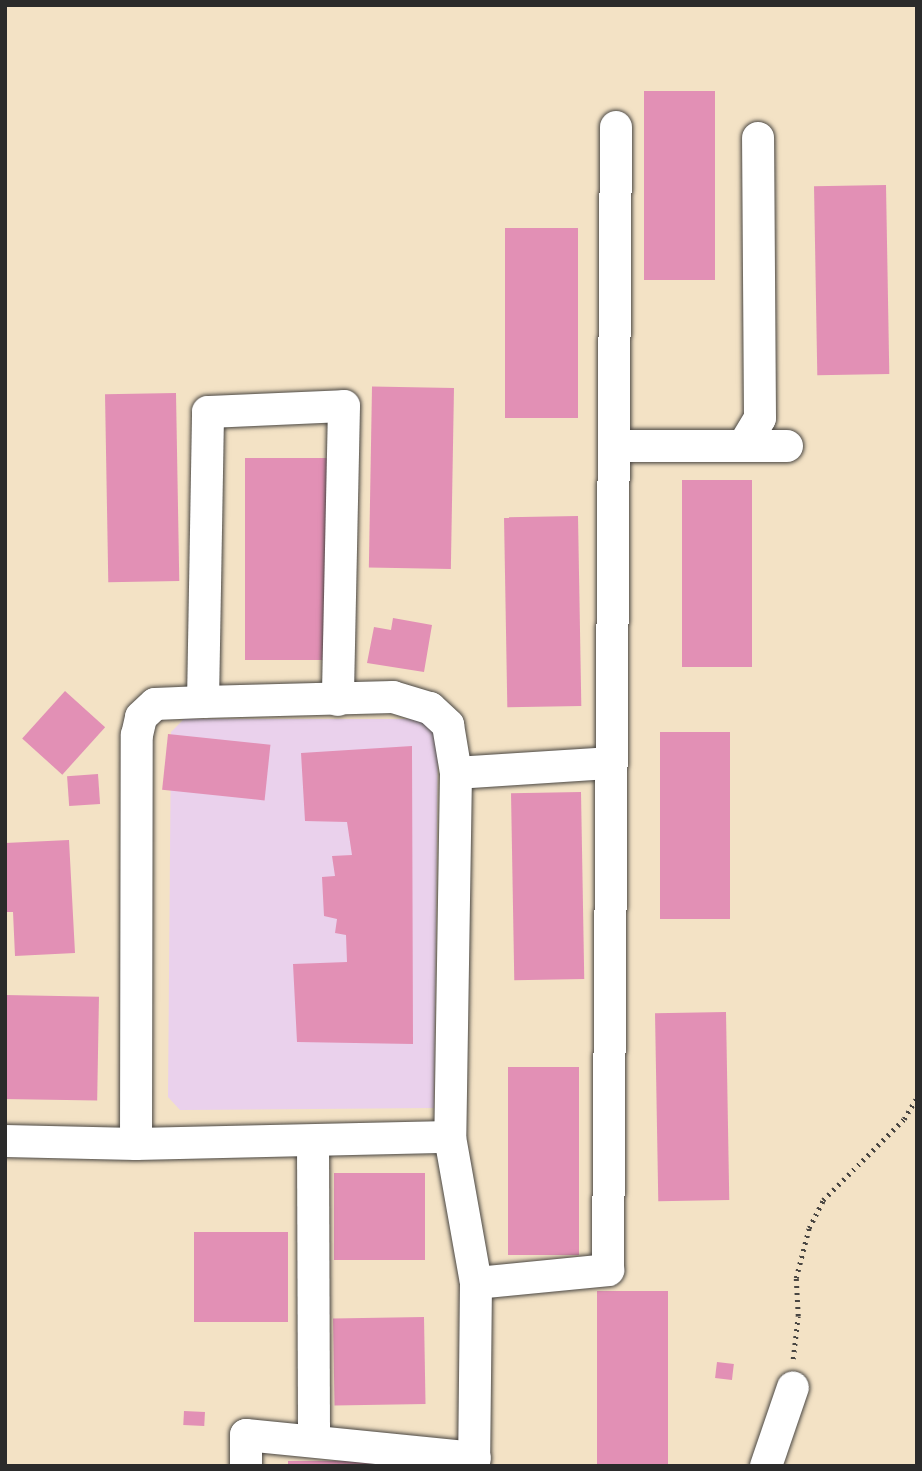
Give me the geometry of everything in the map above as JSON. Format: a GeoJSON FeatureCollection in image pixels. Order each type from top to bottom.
{"type":"FeatureCollection","features":[{"type":"Feature","properties":{"kind":"street"},"geometry":{"type":"LineString","coordinates":[[475,1283],[608,1270],[616,127]]}},
{"type":"Feature","properties":{"kind":"street"},"geometry":{"type":"LineString","coordinates":[[745,443],[760,418],[758,138]]}},
{"type":"Feature","properties":{"kind":"street"},"geometry":{"type":"LineString","coordinates":[[203,702],[208,412],[344,406],[338,700]]}},
{"type":"Feature","properties":{"kind":"street"},"geometry":{"type":"LineString","coordinates":[[615,446],[745,443],[787,446]]}},
{"type":"Feature","properties":{"kind":"street"},"geometry":{"type":"LineString","coordinates":[[136,1144],[136,735],[141,717],[155,704],[203,702],[393,697],[430,708],[448,724],[456,773],[450,1137],[475,1283],[474,1462],[314,1440],[246,1435],[246,1466]]}},
{"type":"Feature","properties":{"kind":"street"},"geometry":{"type":"LineString","coordinates":[[456,773],[612,763]]}},
{"type":"Feature","properties":{"kind":"street"},"geometry":{"type":"LineString","coordinates":[[5,1141],[136,1144],[450,1137]]}},
{"type":"Feature","properties":{"kind":"street"},"geometry":{"type":"LineString","coordinates":[[313,1142],[314,1440]]}},
{"type":"Feature","properties":{"kind":"street"},"geometry":{"type":"LineString","coordinates":[[766,1466],[793,1387]]}},
{"type":"Feature","properties":{"kind":"path"},"geometry":{"type":"LineString","coordinates":[[793,1387],[796,1278],[809,1228],[823,1200],[904,1119],[917,1097]]}},
{"type":"Feature","properties":{"kind":"shaded area"},"geometry":{"type":"Polygon","coordinates":[[[184,719],[424,719],[438,738],[434,1108],[180,1110],[168,1097],[171,732],[184,719]]]}},
{"type":"Feature","properties":{"kind":"building"},"geometry":{"type":"Polygon","coordinates":[[[644,91],[715,91],[715,280],[644,280],[644,91]]]}},
{"type":"Feature","properties":{"kind":"building"},"geometry":{"type":"Polygon","coordinates":[[[886,185],[889,374],[817,375],[814,186],[886,185]]]}},
{"type":"Feature","properties":{"kind":"building"},"geometry":{"type":"Polygon","coordinates":[[[505,228],[578,228],[578,418],[505,418],[505,228]]]}},
{"type":"Feature","properties":{"kind":"building"},"geometry":{"type":"Polygon","coordinates":[[[372,387],[454,388],[451,569],[369,568],[372,387]]]}},
{"type":"Feature","properties":{"kind":"building"},"geometry":{"type":"Polygon","coordinates":[[[176,393],[179,581],[108,582],[105,394],[176,393]]]}},
{"type":"Feature","properties":{"kind":"building"},"geometry":{"type":"Polygon","coordinates":[[[245,458],[328,458],[328,660],[245,660],[245,458]]]}},
{"type":"Feature","properties":{"kind":"building"},"geometry":{"type":"Polygon","coordinates":[[[682,480],[752,480],[752,667],[682,667],[682,480]]]}},
{"type":"Feature","properties":{"kind":"building"},"geometry":{"type":"Polygon","coordinates":[[[578,516],[581,706],[507,707],[504,517],[578,516]]]}},
{"type":"Feature","properties":{"kind":"building"},"geometry":{"type":"Polygon","coordinates":[[[393,618],[432,625],[424,672],[367,663],[374,627],[391,630],[393,618]]]}},
{"type":"Feature","properties":{"kind":"building"},"geometry":{"type":"Polygon","coordinates":[[[65,691],[105,727],[62,775],[22,739],[65,691]]]}},
{"type":"Feature","properties":{"kind":"building"},"geometry":{"type":"Polygon","coordinates":[[[660,732],[730,732],[730,919],[660,919],[660,732]]]}},
{"type":"Feature","properties":{"kind":"building"},"geometry":{"type":"Polygon","coordinates":[[[168,734],[270,745],[265,800],[162,790],[168,734]]]}},
{"type":"Feature","properties":{"kind":"building"},"geometry":{"type":"Polygon","coordinates":[[[412,746],[413,1044],[297,1042],[293,964],[347,962],[346,935],[335,933],[337,919],[324,916],[322,877],[335,876],[332,856],[352,855],[347,822],[305,821],[301,753],[412,746]]]}},
{"type":"Feature","properties":{"kind":"building"},"geometry":{"type":"Polygon","coordinates":[[[98,774],[100,804],[69,806],[67,776],[98,774]]]}},
{"type":"Feature","properties":{"kind":"building"},"geometry":{"type":"Polygon","coordinates":[[[581,792],[584,979],[514,980],[511,793],[581,792]]]}},
{"type":"Feature","properties":{"kind":"building"},"geometry":{"type":"Polygon","coordinates":[[[69,840],[75,953],[15,956],[13,912],[5,912],[5,843],[69,840]]]}},
{"type":"Feature","properties":{"kind":"building"},"geometry":{"type":"Polygon","coordinates":[[[5,995],[99,997],[97,1101],[5,1099],[5,995]]]}},
{"type":"Feature","properties":{"kind":"building"},"geometry":{"type":"Polygon","coordinates":[[[726,1012],[729,1200],[658,1201],[655,1013],[726,1012]]]}},
{"type":"Feature","properties":{"kind":"building"},"geometry":{"type":"Polygon","coordinates":[[[508,1067],[579,1067],[579,1255],[508,1255],[508,1067]]]}},
{"type":"Feature","properties":{"kind":"building"},"geometry":{"type":"Polygon","coordinates":[[[334,1173],[425,1173],[425,1260],[334,1260],[334,1173]]]}},
{"type":"Feature","properties":{"kind":"building"},"geometry":{"type":"Polygon","coordinates":[[[194,1232],[288,1232],[288,1322],[194,1322],[194,1232]]]}},
{"type":"Feature","properties":{"kind":"building"},"geometry":{"type":"Polygon","coordinates":[[[597,1291],[668,1291],[668,1466],[597,1466],[597,1291]]]}},
{"type":"Feature","properties":{"kind":"building"},"geometry":{"type":"Polygon","coordinates":[[[424,1317],[426,1404],[335,1406],[333,1319],[424,1317]]]}},
{"type":"Feature","properties":{"kind":"building"},"geometry":{"type":"Polygon","coordinates":[[[717,1362],[734,1364],[732,1380],[715,1378],[717,1362]]]}},
{"type":"Feature","properties":{"kind":"building"},"geometry":{"type":"Polygon","coordinates":[[[184,1411],[205,1412],[204,1426],[183,1425],[184,1411]]]}},
{"type":"Feature","properties":{"kind":"building"},"geometry":{"type":"Polygon","coordinates":[[[288,1461],[383,1461],[383,1466],[288,1466],[288,1461]]]}}]}
